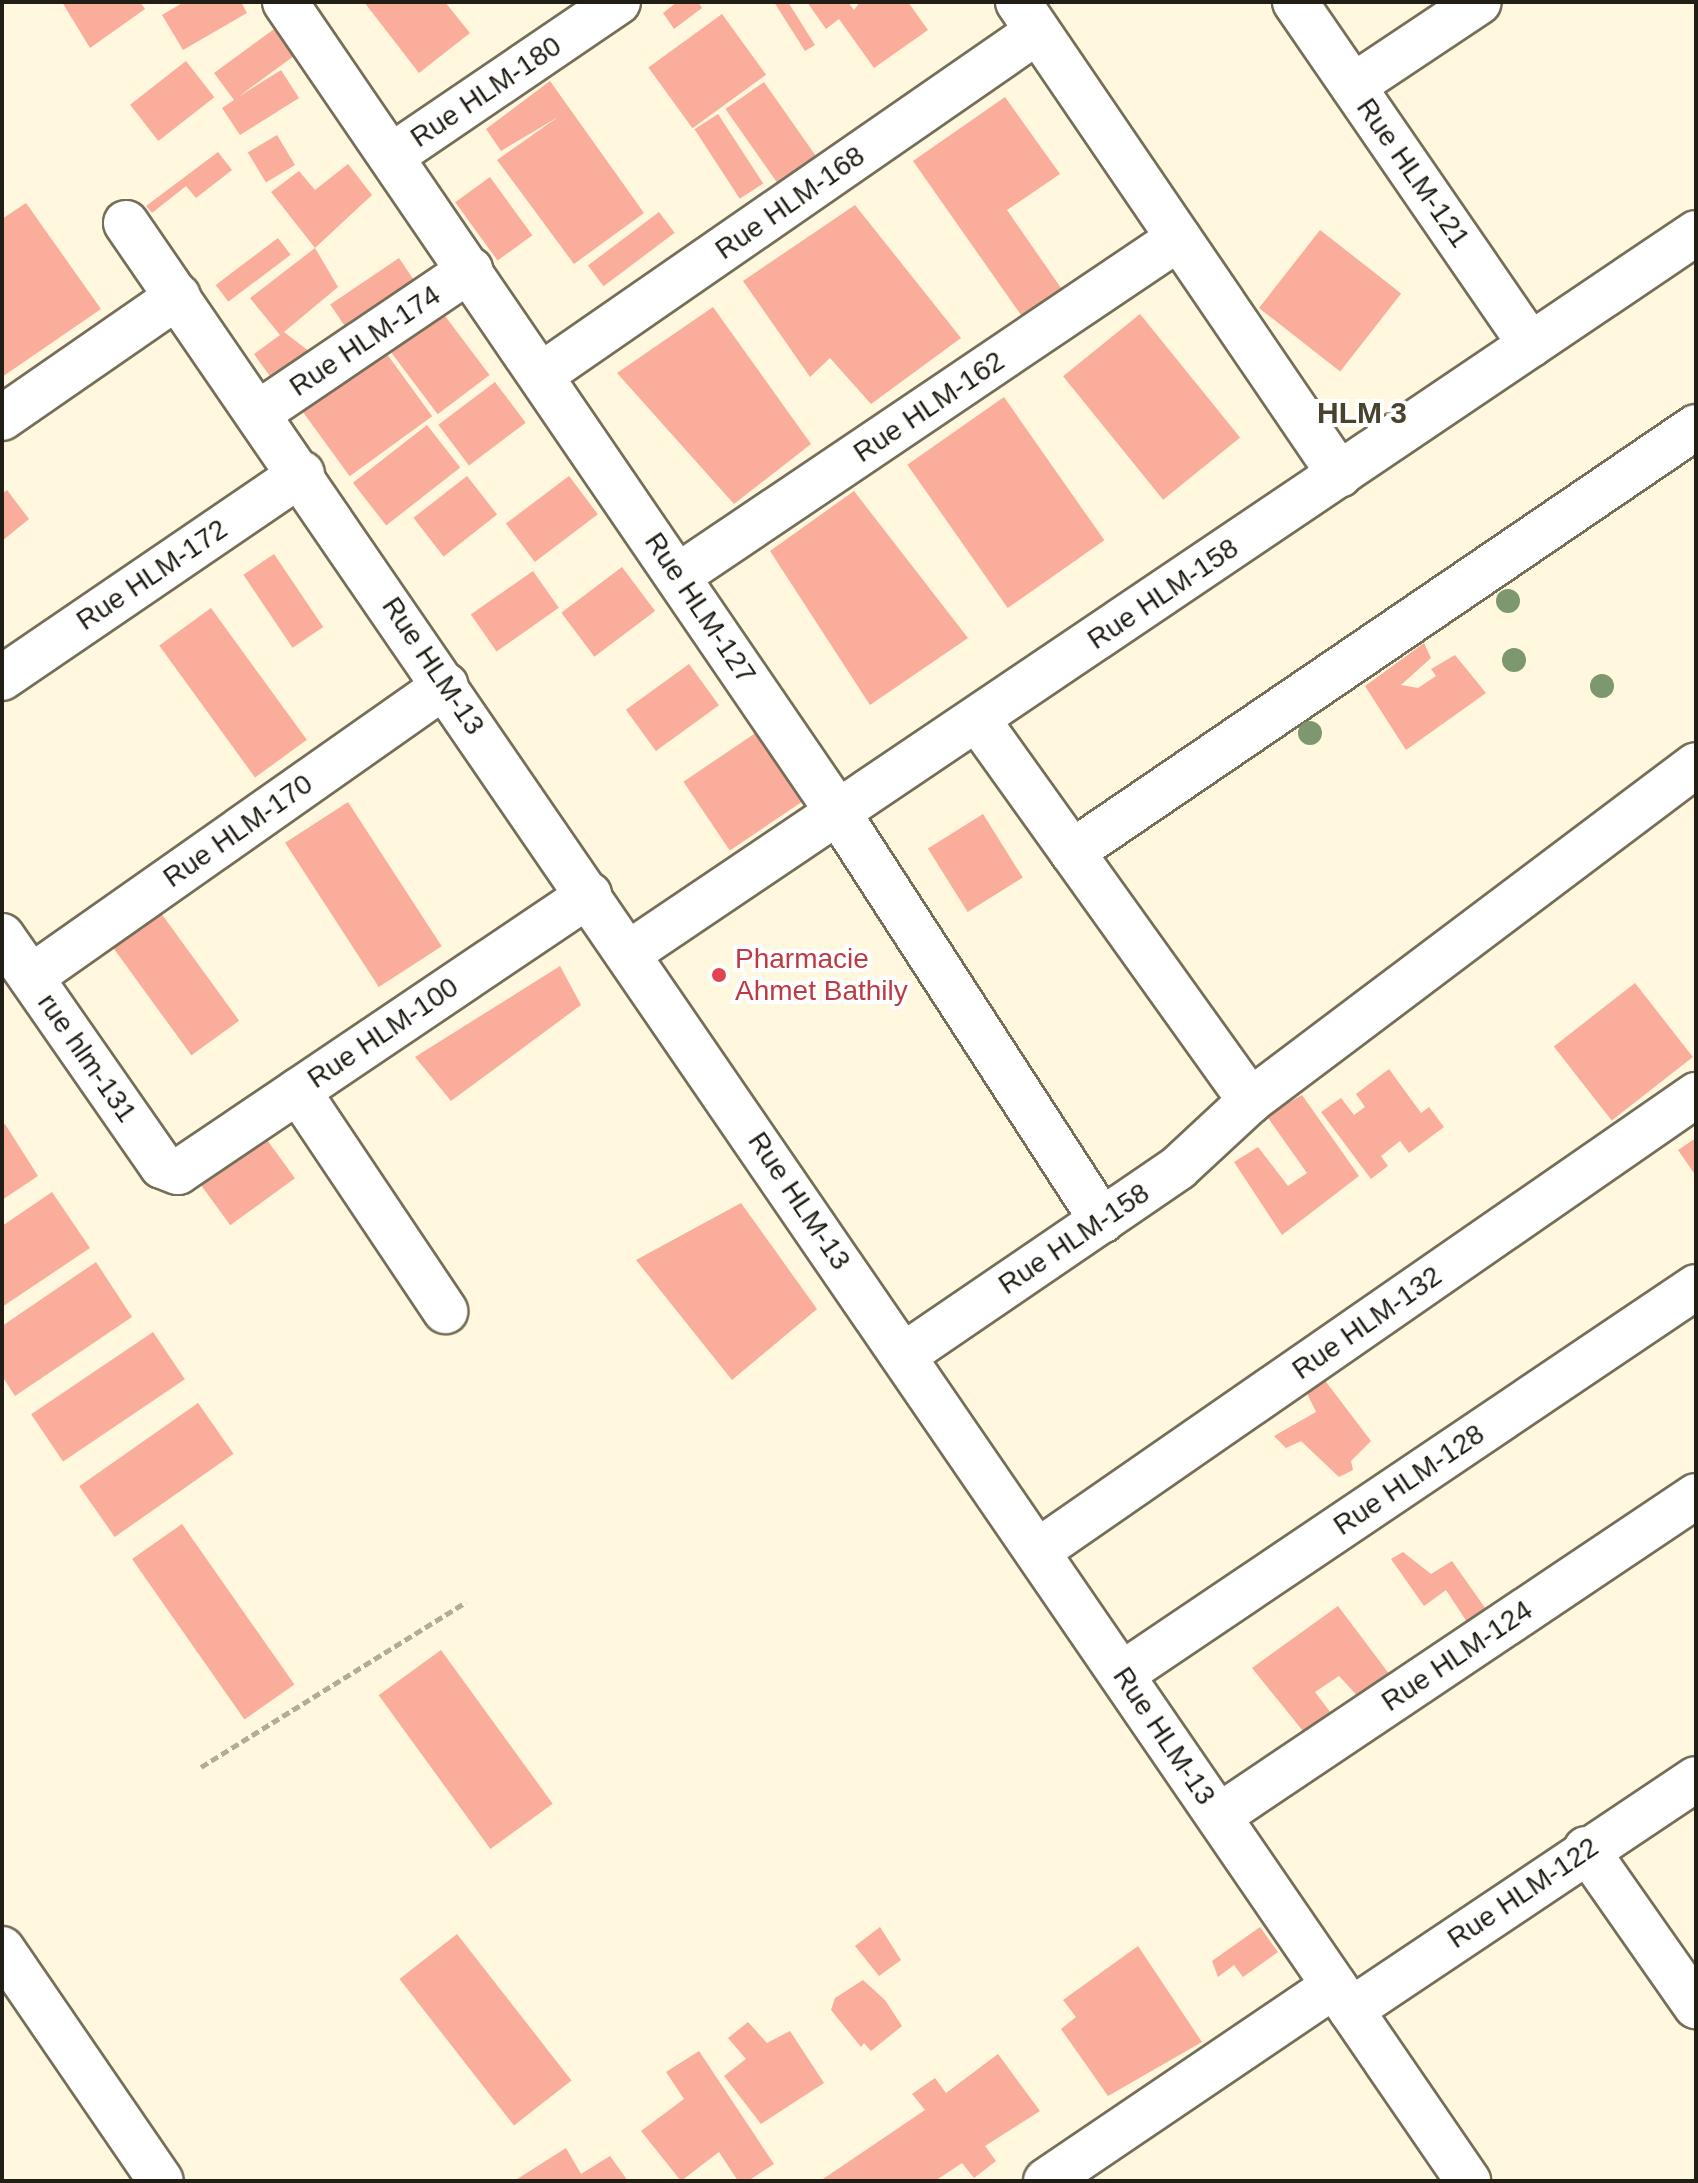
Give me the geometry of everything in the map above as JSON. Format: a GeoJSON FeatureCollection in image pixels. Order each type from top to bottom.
{"type":"FeatureCollection","features":[{"type":"Feature","properties":{"kind":"street","name":"Rue HLM-127"},"geometry":{"type":"LineString","coordinates":[[285,2],[393,155],[837,811],[1102,1221]]}},
{"type":"Feature","properties":{"kind":"street","name":"Rue HLM-180"},"geometry":{"type":"LineString","coordinates":[[393,155],[618,2]]}},
{"type":"Feature","properties":{"kind":"street","name":"Rue HLM-121"},"geometry":{"type":"LineString","coordinates":[[1295,2],[1531,345]]}},
{"type":"Feature","properties":{"kind":"street"},"geometry":{"type":"LineString","coordinates":[[1353,86],[1479,2]]}},
{"type":"Feature","properties":{"kind":"street"},"geometry":{"type":"LineString","coordinates":[[1028,16],[1340,475]]}},
{"type":"Feature","properties":{"kind":"street","name":"Rue HLM-168"},"geometry":{"type":"LineString","coordinates":[[541,375],[1028,16]]}},
{"type":"Feature","properties":{"kind":"street","name":"Rue HLM-13"},"geometry":{"type":"LineString","coordinates":[[126,223],[302,473],[1468,2181]]}},
{"type":"Feature","properties":{"kind":"street","name":"Rue HLM-158"},"geometry":{"type":"LineString","coordinates":[[629,953],[1696,233]]}},
{"type":"Feature","properties":{"kind":"street","name":"Rue HLM-162"},"geometry":{"type":"LineString","coordinates":[[678,576],[1179,238]]}},
{"type":"Feature","properties":{"kind":"street","name":"Rue HLM-174"},"geometry":{"type":"LineString","coordinates":[[260,412],[470,270]]}},
{"type":"Feature","properties":{"kind":"street"},"geometry":{"type":"LineString","coordinates":[[2,418],[178,296]]}},
{"type":"Feature","properties":{"kind":"street"},"geometry":{"type":"LineString","coordinates":[[1072,852],[1696,427]]}},
{"type":"Feature","properties":{"kind":"street","name":"Rue HLM-172"},"geometry":{"type":"LineString","coordinates":[[2,678],[302,473]]}},
{"type":"Feature","properties":{"kind":"street","name":"Rue HLM-170"},"geometry":{"type":"LineString","coordinates":[[31,977],[446,685]]}},
{"type":"Feature","properties":{"kind":"street"},"geometry":{"type":"LineString","coordinates":[[977,719],[1250,1101]]}},
{"type":"Feature","properties":{"kind":"street","name":"Rue HLM-158"},"geometry":{"type":"LineString","coordinates":[[904,1355],[1178,1168],[1250,1101],[1696,765]]}},
{"type":"Feature","properties":{"kind":"street","name":"Rue HLM-100"},"geometry":{"type":"LineString","coordinates":[[178,1172],[589,895]]}},
{"type":"Feature","properties":{"kind":"street","name":"rue hlm-131"},"geometry":{"type":"LineString","coordinates":[[2,936],[162,1166],[178,1172]]}},
{"type":"Feature","properties":{"kind":"street"},"geometry":{"type":"LineString","coordinates":[[298,1091],[445,1311]]}},
{"type":"Feature","properties":{"kind":"street","name":"Rue HLM-132"},"geometry":{"type":"LineString","coordinates":[[1038,1551],[1696,1095]]}},
{"type":"Feature","properties":{"kind":"street","name":"Rue HLM-128"},"geometry":{"type":"LineString","coordinates":[[1122,1674],[1696,1287]]}},
{"type":"Feature","properties":{"kind":"street","name":"Rue HLM-124"},"geometry":{"type":"LineString","coordinates":[[1219,1816],[1696,1496]]}},
{"type":"Feature","properties":{"kind":"street","name":"Rue HLM-122"},"geometry":{"type":"LineString","coordinates":[[1046,2181],[1696,1779]]}},
{"type":"Feature","properties":{"kind":"street"},"geometry":{"type":"LineString","coordinates":[[1586,1849],[1696,2006]]}},
{"type":"Feature","properties":{"kind":"street"},"geometry":{"type":"LineString","coordinates":[[2,1949],[161,2181]]}},
{"type":"Feature","properties":{"kind":"path"},"geometry":{"type":"LineString","coordinates":[[201,1767],[466,1602]]}},
{"type":"Feature","properties":{"kind":"building"},"geometry":{"type":"Polygon","coordinates":[[[62,2],[140,2],[145,9],[90,48],[62,2]]]}},
{"type":"Feature","properties":{"kind":"building"},"geometry":{"type":"Polygon","coordinates":[[[184,2],[241,2],[247,13],[183,50],[162,15],[184,2]]]}},
{"type":"Feature","properties":{"kind":"building"},"geometry":{"type":"Polygon","coordinates":[[[364,2],[445,2],[470,33],[419,73],[364,2]]]}},
{"type":"Feature","properties":{"kind":"building"},"geometry":{"type":"Polygon","coordinates":[[[677,2],[698,2],[702,8],[674,29],[663,13],[677,2]]]}},
{"type":"Feature","properties":{"kind":"building"},"geometry":{"type":"Polygon","coordinates":[[[774,2],[788,2],[815,45],[805,51],[774,2]]]}},
{"type":"Feature","properties":{"kind":"building"},"geometry":{"type":"Polygon","coordinates":[[[807,2],[848,2],[854,10],[860,2],[908,2],[928,30],[874,68],[839,19],[826,29],[807,2]]]}},
{"type":"Feature","properties":{"kind":"building"},"geometry":{"type":"Polygon","coordinates":[[[722,14],[766,75],[692,128],[648,67],[722,14]]]}},
{"type":"Feature","properties":{"kind":"building"},"geometry":{"type":"Polygon","coordinates":[[[289,18],[309,45],[238,97],[281,70],[299,98],[240,135],[222,108],[234,100],[214,73],[289,18]]]}},
{"type":"Feature","properties":{"kind":"building"},"geometry":{"type":"Polygon","coordinates":[[[186,61],[214,97],[158,141],[130,105],[186,61]]]}},
{"type":"Feature","properties":{"kind":"building"},"geometry":{"type":"Polygon","coordinates":[[[550,81],[644,213],[574,264],[497,160],[558,117],[501,151],[486,129],[550,81]]]}},
{"type":"Feature","properties":{"kind":"building"},"geometry":{"type":"Polygon","coordinates":[[[764,82],[818,160],[780,187],[725,109],[764,82]]]}},
{"type":"Feature","properties":{"kind":"building"},"geometry":{"type":"Polygon","coordinates":[[[1005,97],[1060,174],[1007,210],[1061,288],[1021,315],[913,161],[1005,97]]]}},
{"type":"Feature","properties":{"kind":"building"},"geometry":{"type":"Polygon","coordinates":[[[718,114],[763,184],[740,199],[695,129],[718,114]]]}},
{"type":"Feature","properties":{"kind":"building"},"geometry":{"type":"Polygon","coordinates":[[[277,135],[295,165],[266,183],[248,153],[277,135]]]}},
{"type":"Feature","properties":{"kind":"building"},"geometry":{"type":"Polygon","coordinates":[[[218,152],[232,170],[196,198],[186,186],[152,213],[146,206],[218,152]]]}},
{"type":"Feature","properties":{"kind":"building"},"geometry":{"type":"Polygon","coordinates":[[[348,164],[372,195],[315,248],[271,192],[299,171],[315,190],[348,164]]]}},
{"type":"Feature","properties":{"kind":"building"},"geometry":{"type":"Polygon","coordinates":[[[490,177],[532,235],[498,261],[455,202],[490,177]]]}},
{"type":"Feature","properties":{"kind":"building"},"geometry":{"type":"Polygon","coordinates":[[[26,203],[101,309],[2,377],[2,219],[26,203]]]}},
{"type":"Feature","properties":{"kind":"building"},"geometry":{"type":"Polygon","coordinates":[[[855,205],[961,338],[871,404],[830,358],[810,377],[743,281],[855,205]]]}},
{"type":"Feature","properties":{"kind":"building"},"geometry":{"type":"Polygon","coordinates":[[[659,212],[675,233],[604,286],[588,266],[659,212]]]}},
{"type":"Feature","properties":{"kind":"building"},"geometry":{"type":"Polygon","coordinates":[[[1320,230],[1401,293],[1340,371],[1259,308],[1320,230]]]}},
{"type":"Feature","properties":{"kind":"building"},"geometry":{"type":"Polygon","coordinates":[[[278,238],[291,255],[228,302],[216,285],[278,238]]]}},
{"type":"Feature","properties":{"kind":"building"},"geometry":{"type":"Polygon","coordinates":[[[315,248],[338,287],[284,332],[314,355],[277,386],[254,354],[280,335],[250,298],[315,248]]]}},
{"type":"Feature","properties":{"kind":"building"},"geometry":{"type":"Polygon","coordinates":[[[399,258],[418,286],[349,333],[330,304],[399,258]]]}},
{"type":"Feature","properties":{"kind":"building"},"geometry":{"type":"Polygon","coordinates":[[[713,307],[811,444],[734,504],[617,373],[713,307]]]}},
{"type":"Feature","properties":{"kind":"building"},"geometry":{"type":"Polygon","coordinates":[[[439,308],[490,375],[438,414],[387,347],[439,308]]]}},
{"type":"Feature","properties":{"kind":"building"},"geometry":{"type":"Polygon","coordinates":[[[1140,314],[1240,438],[1163,500],[1063,376],[1140,314]]]}},
{"type":"Feature","properties":{"kind":"building"},"geometry":{"type":"Polygon","coordinates":[[[384,350],[432,416],[350,476],[301,410],[384,350]]]}},
{"type":"Feature","properties":{"kind":"building"},"geometry":{"type":"Polygon","coordinates":[[[495,382],[526,423],[469,465],[438,425],[495,382]]]}},
{"type":"Feature","properties":{"kind":"building"},"geometry":{"type":"Polygon","coordinates":[[[1004,397],[1104,540],[1008,608],[907,465],[1004,397]]]}},
{"type":"Feature","properties":{"kind":"building"},"geometry":{"type":"Polygon","coordinates":[[[427,425],[460,468],[386,525],[353,483],[427,425]]]}},
{"type":"Feature","properties":{"kind":"building"},"geometry":{"type":"Polygon","coordinates":[[[467,476],[497,515],[444,556],[413,518],[467,476]]]}},
{"type":"Feature","properties":{"kind":"building"},"geometry":{"type":"Polygon","coordinates":[[[569,476],[598,514],[535,562],[506,524],[569,476]]]}},
{"type":"Feature","properties":{"kind":"building"},"geometry":{"type":"Polygon","coordinates":[[[7,490],[29,519],[2,541],[2,494],[7,490]]]}},
{"type":"Feature","properties":{"kind":"building"},"geometry":{"type":"Polygon","coordinates":[[[854,491],[968,638],[870,705],[770,551],[854,491]]]}},
{"type":"Feature","properties":{"kind":"building"},"geometry":{"type":"Polygon","coordinates":[[[274,554],[323,627],[293,648],[243,575],[274,554]]]}},
{"type":"Feature","properties":{"kind":"building"},"geometry":{"type":"Polygon","coordinates":[[[622,567],[655,611],[594,657],[561,613],[622,567]]]}},
{"type":"Feature","properties":{"kind":"building"},"geometry":{"type":"Polygon","coordinates":[[[533,571],[559,608],[497,651],[471,615],[533,571]]]}},
{"type":"Feature","properties":{"kind":"building"},"geometry":{"type":"Polygon","coordinates":[[[211,608],[307,740],[255,777],[159,646],[211,608]]]}},
{"type":"Feature","properties":{"kind":"building"},"geometry":{"type":"Polygon","coordinates":[[[1424,643],[1431,658],[1401,685],[1418,688],[1436,676],[1431,669],[1455,655],[1486,693],[1406,750],[1365,686],[1424,643]]]}},
{"type":"Feature","properties":{"kind":"building"},"geometry":{"type":"Polygon","coordinates":[[[689,664],[719,705],[656,751],[626,710],[689,664]]]}},
{"type":"Feature","properties":{"kind":"building"},"geometry":{"type":"Polygon","coordinates":[[[763,728],[809,797],[730,850],[683,782],[763,728]]]}},
{"type":"Feature","properties":{"kind":"building"},"geometry":{"type":"Polygon","coordinates":[[[348,802],[442,946],[379,987],[285,843],[348,802]]]}},
{"type":"Feature","properties":{"kind":"building"},"geometry":{"type":"Polygon","coordinates":[[[983,814],[1023,878],[968,912],[928,848],[983,814]]]}},
{"type":"Feature","properties":{"kind":"building"},"geometry":{"type":"Polygon","coordinates":[[[158,909],[239,1021],[191,1055],[110,944],[158,909]]]}},
{"type":"Feature","properties":{"kind":"building"},"geometry":{"type":"Polygon","coordinates":[[[560,966],[581,1005],[451,1101],[415,1057],[560,966]]]}},
{"type":"Feature","properties":{"kind":"building"},"geometry":{"type":"Polygon","coordinates":[[[1635,983],[1693,1057],[1612,1120],[1554,1046],[1635,983]]]}},
{"type":"Feature","properties":{"kind":"building"},"geometry":{"type":"Polygon","coordinates":[[[1389,1069],[1421,1113],[1429,1107],[1444,1127],[1409,1153],[1400,1141],[1381,1156],[1388,1166],[1371,1179],[1321,1112],[1341,1098],[1354,1115],[1365,1107],[1356,1094],[1389,1069]]]}},
{"type":"Feature","properties":{"kind":"building"},"geometry":{"type":"Polygon","coordinates":[[[1302,1095],[1359,1176],[1282,1235],[1234,1162],[1258,1147],[1288,1186],[1307,1173],[1266,1115],[1302,1095]]]}},
{"type":"Feature","properties":{"kind":"building"},"geometry":{"type":"Polygon","coordinates":[[[5,1124],[38,1176],[2,1200],[2,1126],[5,1124]]]}},
{"type":"Feature","properties":{"kind":"building"},"geometry":{"type":"Polygon","coordinates":[[[262,1133],[295,1178],[230,1225],[197,1180],[262,1133]]]}},
{"type":"Feature","properties":{"kind":"building"},"geometry":{"type":"Polygon","coordinates":[[[1696,1138],[1696,1176],[1678,1150],[1696,1138]]]}},
{"type":"Feature","properties":{"kind":"building"},"geometry":{"type":"Polygon","coordinates":[[[52,1192],[90,1248],[2,1307],[2,1226],[52,1192]]]}},
{"type":"Feature","properties":{"kind":"building"},"geometry":{"type":"Polygon","coordinates":[[[741,1203],[817,1309],[732,1380],[636,1260],[741,1203]]]}},
{"type":"Feature","properties":{"kind":"building"},"geometry":{"type":"Polygon","coordinates":[[[96,1262],[132,1317],[15,1396],[2,1376],[2,1326],[96,1262]]]}},
{"type":"Feature","properties":{"kind":"building"},"geometry":{"type":"Polygon","coordinates":[[[153,1332],[185,1379],[63,1461],[31,1414],[153,1332]]]}},
{"type":"Feature","properties":{"kind":"building"},"geometry":{"type":"Polygon","coordinates":[[[1320,1374],[1371,1441],[1351,1461],[1353,1470],[1339,1477],[1301,1441],[1286,1448],[1274,1436],[1316,1412],[1302,1383],[1320,1374]]]}},
{"type":"Feature","properties":{"kind":"building"},"geometry":{"type":"Polygon","coordinates":[[[198,1403],[234,1454],[115,1537],[79,1486],[198,1403]]]}},
{"type":"Feature","properties":{"kind":"building"},"geometry":{"type":"Polygon","coordinates":[[[182,1524],[294,1685],[244,1720],[132,1559],[182,1524]]]}},
{"type":"Feature","properties":{"kind":"building"},"geometry":{"type":"Polygon","coordinates":[[[1403,1552],[1431,1574],[1452,1561],[1488,1612],[1469,1625],[1446,1590],[1424,1606],[1391,1559],[1403,1552]]]}},
{"type":"Feature","properties":{"kind":"building"},"geometry":{"type":"Polygon","coordinates":[[[1338,1606],[1393,1679],[1364,1703],[1339,1676],[1315,1692],[1334,1717],[1307,1736],[1252,1668],[1338,1606]]]}},
{"type":"Feature","properties":{"kind":"building"},"geometry":{"type":"Polygon","coordinates":[[[441,1650],[553,1804],[490,1849],[379,1695],[441,1650]]]}},
{"type":"Feature","properties":{"kind":"building"},"geometry":{"type":"Polygon","coordinates":[[[880,1927],[901,1960],[879,1976],[855,1946],[880,1927]]]}},
{"type":"Feature","properties":{"kind":"building"},"geometry":{"type":"Polygon","coordinates":[[[1260,1927],[1278,1952],[1243,1977],[1234,1965],[1218,1977],[1212,1961],[1260,1927]]]}},
{"type":"Feature","properties":{"kind":"building"},"geometry":{"type":"Polygon","coordinates":[[[457,1934],[572,2081],[514,2126],[399,1979],[457,1934]]]}},
{"type":"Feature","properties":{"kind":"building"},"geometry":{"type":"Polygon","coordinates":[[[1138,1946],[1202,2042],[1108,2096],[1061,2029],[1076,2017],[1063,2000],[1138,1946]]]}},
{"type":"Feature","properties":{"kind":"building"},"geometry":{"type":"Polygon","coordinates":[[[863,1980],[885,2000],[902,2026],[871,2051],[864,2043],[861,2047],[831,2010],[835,1998],[863,1980]]]}},
{"type":"Feature","properties":{"kind":"building"},"geometry":{"type":"Polygon","coordinates":[[[748,2022],[767,2043],[790,2031],[824,2083],[761,2124],[724,2076],[746,2059],[728,2038],[748,2022]]]}},
{"type":"Feature","properties":{"kind":"building"},"geometry":{"type":"Polygon","coordinates":[[[699,2051],[774,2164],[748,2181],[738,2181],[719,2152],[681,2181],[641,2131],[684,2099],[666,2072],[699,2051]]]}},
{"type":"Feature","properties":{"kind":"building"},"geometry":{"type":"Polygon","coordinates":[[[998,2054],[1040,2111],[985,2146],[996,2161],[974,2178],[962,2163],[935,2181],[820,2181],[925,2110],[912,2094],[935,2078],[946,2093],[998,2054]]]}},
{"type":"Feature","properties":{"kind":"building"},"geometry":{"type":"Polygon","coordinates":[[[566,2148],[581,2174],[610,2156],[628,2181],[514,2181],[566,2148]]]}},
{"type":"Feature","properties":{"kind":"place","name":"Pharmacie Ahmet Bathily"},"geometry":{"type":"Point","coordinates":[719,975]}},
{"type":"Feature","properties":{"kind":"district","name":"HLM 3"},"geometry":{"type":"Point","coordinates":[1362,413]}}]}
